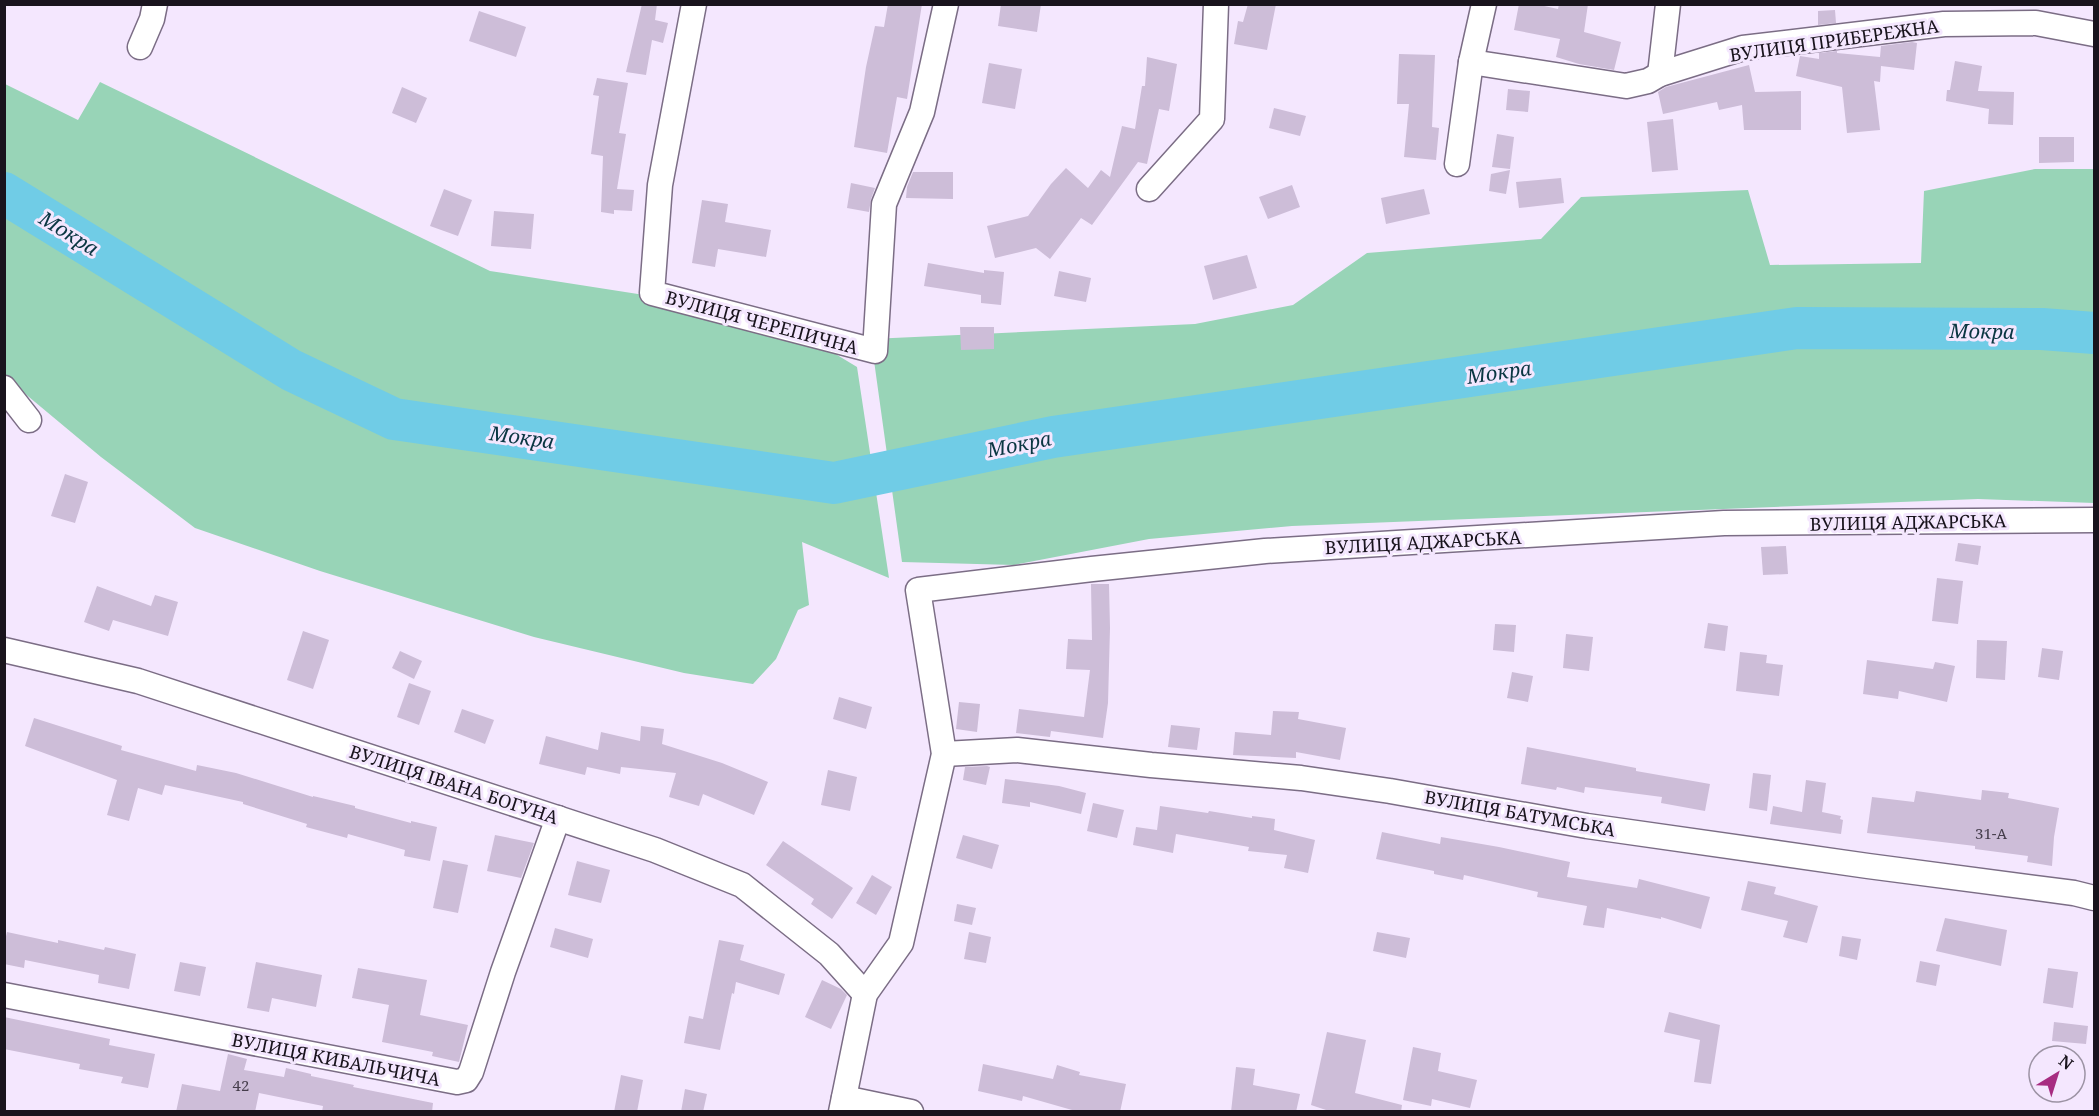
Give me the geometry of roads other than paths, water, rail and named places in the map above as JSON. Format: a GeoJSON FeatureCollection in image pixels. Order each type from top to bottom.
{"type":"FeatureCollection","features":[{"type":"Feature","properties":{"kind":"street"},"geometry":{"type":"LineString","coordinates":[[140,46],[152,19],[155,4]]}},
{"type":"Feature","properties":{"kind":"street","name":"ВУЛИЦЯ ЧЕРЕПИЧНА"},"geometry":{"type":"LineString","coordinates":[[694,4],[660,185],[652,293],[875,351],[885,204],[922,112],[946,4]]}},
{"type":"Feature","properties":{"kind":"street"},"geometry":{"type":"LineString","coordinates":[[1149,189],[1212,120],[1216,4]]}},
{"type":"Feature","properties":{"kind":"street"},"geometry":{"type":"LineString","coordinates":[[1456,164],[1471,62],[1484,4]]}},
{"type":"Feature","properties":{"kind":"street"},"geometry":{"type":"LineString","coordinates":[[1660,74],[1668,4]]}},
{"type":"Feature","properties":{"kind":"street","name":"ВУЛИЦЯ ПРИБЕРЕЖНА"},"geometry":{"type":"LineString","coordinates":[[1471,62],[1626,86],[1648,81],[1660,74],[1743,48],[1944,24],[2036,23],[2094,34]]}},
{"type":"Feature","properties":{"kind":"street"},"geometry":{"type":"LineString","coordinates":[[4,388],[29,420]]}},
{"type":"Feature","properties":{"kind":"street","name":"ВУЛИЦЯ АДЖАРСЬКА"},"geometry":{"type":"LineString","coordinates":[[944,754],[918,590],[1092,568],[1265,551],[1724,524],[2094,520]]}},
{"type":"Feature","properties":{"kind":"street","name":"ВУЛИЦЯ ІВАНА БОГУНА"},"geometry":{"type":"LineString","coordinates":[[4,650],[138,681],[655,850],[742,885],[829,954],[865,994]]}},
{"type":"Feature","properties":{"kind":"street","name":"ВУЛИЦЯ БАТУМСЬКА"},"geometry":{"type":"LineString","coordinates":[[944,754],[1017,750],[1301,778],[1390,791],[1587,826],[2074,893],[2094,898]]}},
{"type":"Feature","properties":{"kind":"street"},"geometry":{"type":"LineString","coordinates":[[912,1112],[842,1105],[865,994],[901,943],[944,754]]}},
{"type":"Feature","properties":{"kind":"street","name":"ВУЛИЦЯ КИБАЛЬЧИЧА"},"geometry":{"type":"LineString","coordinates":[[4,995],[457,1082],[466,1080],[471,1072],[503,972],[558,818]]}},
{"type":"Feature","properties":{"kind":"waterway","name":"Мокра"},"geometry":{"type":"LineString","coordinates":[[4,193],[291,370],[394,419],[834,483],[1053,437],[1797,328],[2042,329],[2094,333]]}}]}
